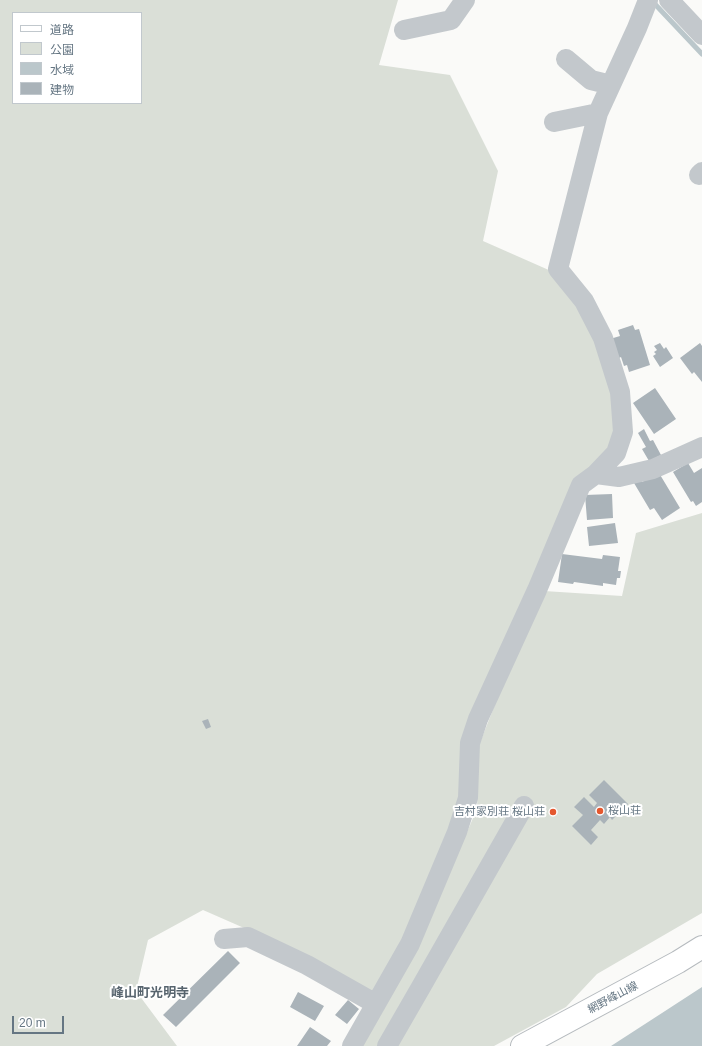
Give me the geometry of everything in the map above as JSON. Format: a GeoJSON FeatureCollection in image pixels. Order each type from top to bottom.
{"type":"FeatureCollection","features":[{"type":"Feature","properties":{"kind":"main road","name":"網野峰山線"},"geometry":{"type":"LineString","coordinates":[[522,1046],[678,962],[702,947]]}},
{"type":"Feature","properties":{"kind":"street"},"geometry":{"type":"LineString","coordinates":[[404,30],[451,20],[465,0]]}},
{"type":"Feature","properties":{"kind":"street"},"geometry":{"type":"LineString","coordinates":[[352,1046],[410,944],[457,832],[468,798],[470,743],[478,719],[513,645],[581,485],[596,474],[616,453],[623,432],[620,392],[603,338],[584,301],[558,269],[598,113],[637,28],[648,0]]}},
{"type":"Feature","properties":{"kind":"street"},"geometry":{"type":"LineString","coordinates":[[669,0],[702,35]]}},
{"type":"Feature","properties":{"kind":"street"},"geometry":{"type":"LineString","coordinates":[[566,59],[591,80],[611,85]]}},
{"type":"Feature","properties":{"kind":"street"},"geometry":{"type":"LineString","coordinates":[[554,122],[598,113]]}},
{"type":"Feature","properties":{"kind":"street"},"geometry":{"type":"LineString","coordinates":[[596,474],[619,477],[626,476],[653,468],[702,447]]}},
{"type":"Feature","properties":{"kind":"street"},"geometry":{"type":"LineString","coordinates":[[387,1046],[524,806]]}},
{"type":"Feature","properties":{"kind":"street"},"geometry":{"type":"LineString","coordinates":[[224,939],[248,938],[306,965],[376,1004]]}},
{"type":"Feature","properties":{"kind":"green space"},"geometry":{"type":"Polygon","coordinates":[[[0,0],[398,0],[379,65],[450,75],[498,171],[483,241],[551,271],[580,304],[615,392],[616,432],[610,449],[575,483],[460,795],[451,827],[409,926],[373,994],[308,956],[203,910],[148,940],[136,991],[177,1046],[0,1046],[0,0]]]}},
{"type":"Feature","properties":{"kind":"green space"},"geometry":{"type":"Polygon","coordinates":[[[702,513],[702,913],[597,974],[566,1007],[494,1046],[359,1046],[419,942],[477,809],[479,745],[524,631],[544,591],[622,596],[636,533],[702,513]]]}},
{"type":"Feature","properties":{"kind":"water"},"geometry":{"type":"Polygon","coordinates":[[[702,987],[702,1046],[611,1046],[662,1013],[702,987]]]}},
{"type":"Feature","properties":{"kind":"building"},"geometry":{"type":"Polygon","coordinates":[[[633,325],[635,330],[639,329],[650,365],[629,372],[627,365],[624,366],[621,357],[617,359],[610,339],[620,336],[618,330],[633,325]]]}},
{"type":"Feature","properties":{"kind":"building"},"geometry":{"type":"Polygon","coordinates":[[[660,343],[664,349],[666,347],[673,358],[660,367],[653,356],[656,354],[654,352],[657,350],[654,346],[660,343]]]}},
{"type":"Feature","properties":{"kind":"building"},"geometry":{"type":"Polygon","coordinates":[[[700,343],[702,346],[702,382],[694,372],[692,374],[680,358],[700,343]]]}},
{"type":"Feature","properties":{"kind":"building"},"geometry":{"type":"Polygon","coordinates":[[[655,388],[676,419],[654,434],[633,403],[655,388]]]}},
{"type":"Feature","properties":{"kind":"building"},"geometry":{"type":"Polygon","coordinates":[[[644,429],[650,441],[653,440],[661,455],[649,461],[642,449],[646,447],[638,433],[644,429]]]}},
{"type":"Feature","properties":{"kind":"building"},"geometry":{"type":"Polygon","coordinates":[[[688,463],[694,473],[702,468],[702,502],[696,506],[693,501],[691,502],[673,472],[688,463]]]}},
{"type":"Feature","properties":{"kind":"building"},"geometry":{"type":"Polygon","coordinates":[[[659,473],[680,508],[662,520],[654,508],[650,510],[634,483],[640,479],[642,482],[659,473]]]}},
{"type":"Feature","properties":{"kind":"building"},"geometry":{"type":"Polygon","coordinates":[[[612,494],[613,518],[587,520],[585,495],[612,494]]]}},
{"type":"Feature","properties":{"kind":"building"},"geometry":{"type":"Polygon","coordinates":[[[615,523],[618,543],[589,546],[587,527],[615,523]]]}},
{"type":"Feature","properties":{"kind":"building"},"geometry":{"type":"Polygon","coordinates":[[[562,554],[602,559],[603,555],[620,557],[618,571],[621,571],[620,578],[617,578],[616,585],[603,583],[603,586],[574,582],[573,584],[558,582],[562,554]]]}},
{"type":"Feature","properties":{"kind":"building"},"geometry":{"type":"Polygon","coordinates":[[[208,719],[211,727],[206,729],[202,721],[208,719]]]}},
{"type":"Feature","properties":{"kind":"building","name":"桜山荘"},"geometry":{"type":"Polygon","coordinates":[[[604,780],[628,804],[612,820],[610,817],[604,824],[600,820],[591,830],[598,837],[591,845],[572,826],[583,815],[574,807],[584,797],[594,807],[597,803],[589,795],[604,780]]]}},
{"type":"Feature","properties":{"kind":"building"},"geometry":{"type":"Polygon","coordinates":[[[228,951],[240,963],[176,1027],[163,1015],[228,951]]]}},
{"type":"Feature","properties":{"kind":"building"},"geometry":{"type":"Polygon","coordinates":[[[298,992],[324,1006],[315,1021],[290,1007],[298,992]]]}},
{"type":"Feature","properties":{"kind":"building"},"geometry":{"type":"Polygon","coordinates":[[[348,1000],[359,1009],[347,1024],[335,1015],[348,1000]]]}},
{"type":"Feature","properties":{"kind":"building"},"geometry":{"type":"Polygon","coordinates":[[[310,1027],[331,1041],[327,1046],[297,1046],[310,1027]]]}},
{"type":"Feature","properties":{"kind":"waterway"},"geometry":{"type":"LineString","coordinates":[[652,1],[702,54]]}},
{"type":"Feature","properties":{"kind":"place","name":"桜山荘"},"geometry":{"type":"Point","coordinates":[600,811]}},
{"type":"Feature","properties":{"kind":"place","name":"吉村家別荘 桜山荘"},"geometry":{"type":"Point","coordinates":[553,812]}},
{"type":"Feature","properties":{"kind":"district","name":"峰山町光明寺"},"geometry":{"type":"Point","coordinates":[150,993]}}]}
